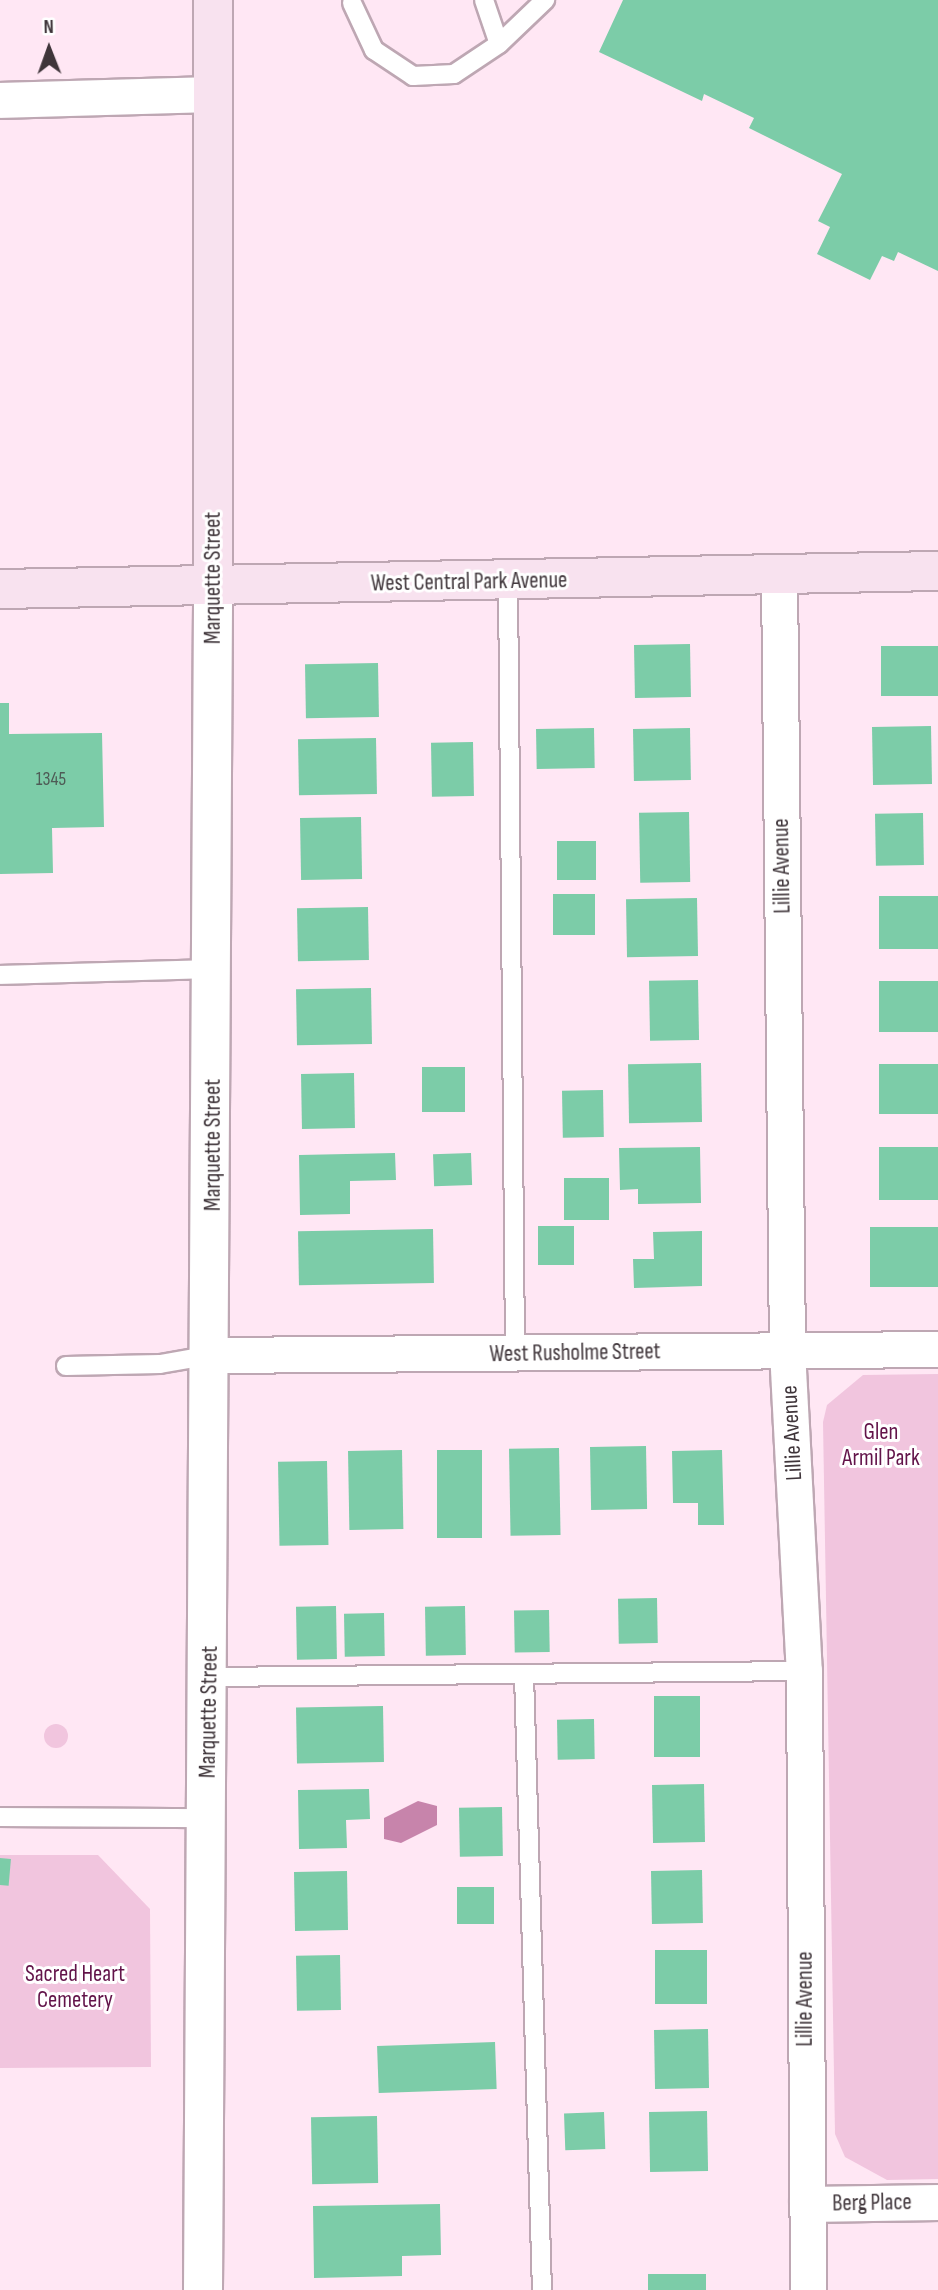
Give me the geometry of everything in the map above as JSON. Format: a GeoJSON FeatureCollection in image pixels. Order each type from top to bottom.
{"type":"FeatureCollection","features":[{"type":"Feature","properties":{"kind":"main road","name":"Marquette Street"},"geometry":{"type":"LineString","coordinates":[[213,0],[213,585]]}},
{"type":"Feature","properties":{"kind":"main road","name":"West Central Park Avenue"},"geometry":{"type":"LineString","coordinates":[[0,589],[508,582],[938,571]]}},
{"type":"Feature","properties":{"kind":"street"},"geometry":{"type":"LineString","coordinates":[[0,100],[213,94]]}},
{"type":"Feature","properties":{"kind":"street","name":"Lillie Avenue"},"geometry":{"type":"LineString","coordinates":[[779,575],[787,1350],[804,1671],[808,2290]]}},
{"type":"Feature","properties":{"kind":"street","name":"Marquette Street"},"geometry":{"type":"LineString","coordinates":[[203,2290],[213,1355],[213,585]]}},
{"type":"Feature","properties":{"kind":"street","name":"West Rusholme Street"},"geometry":{"type":"LineString","coordinates":[[213,1355],[938,1349]]}},
{"type":"Feature","properties":{"kind":"street","name":"Berg Place"},"geometry":{"type":"LineString","coordinates":[[807,2204],[938,2202]]}},
{"type":"Feature","properties":{"kind":"lane"},"geometry":{"type":"LineString","coordinates":[[484,0],[499,44]]}},
{"type":"Feature","properties":{"kind":"lane"},"geometry":{"type":"LineString","coordinates":[[352,3],[373,50],[412,76],[454,74],[499,44],[545,0]]}},
{"type":"Feature","properties":{"kind":"lane"},"geometry":{"type":"LineString","coordinates":[[508,582],[515,1354]]}},
{"type":"Feature","properties":{"kind":"lane"},"geometry":{"type":"LineString","coordinates":[[0,975],[213,970]]}},
{"type":"Feature","properties":{"kind":"lane"},"geometry":{"type":"LineString","coordinates":[[66,1366],[160,1364],[213,1355]]}},
{"type":"Feature","properties":{"kind":"lane"},"geometry":{"type":"LineString","coordinates":[[210,1677],[804,1671]]}},
{"type":"Feature","properties":{"kind":"lane"},"geometry":{"type":"LineString","coordinates":[[524,1674],[542,2290]]}},
{"type":"Feature","properties":{"kind":"lane"},"geometry":{"type":"LineString","coordinates":[[0,1818],[208,1818]]}},
{"type":"Feature","properties":{"kind":"green space","name":"Glen Armil Park"},"geometry":{"type":"Polygon","coordinates":[[[938,1374],[938,2179],[887,2180],[845,2157],[835,2134],[823,1422],[827,1405],[863,1375],[938,1374]]]}},
{"type":"Feature","properties":{"kind":"green space"},"geometry":{"type":"Polygon","coordinates":[[[56,1724],[65,1727],[68,1736],[65,1745],[56,1748],[47,1745],[44,1736],[47,1727],[56,1724]]]}},
{"type":"Feature","properties":{"kind":"green space","name":"Sacred Heart Cemetery"},"geometry":{"type":"Polygon","coordinates":[[[0,1855],[98,1855],[150,1909],[151,2067],[0,2068],[0,1855]]]}},
{"type":"Feature","properties":{"kind":"shaded area"},"geometry":{"type":"Polygon","coordinates":[[[418,1801],[437,1806],[437,1825],[401,1843],[384,1839],[384,1818],[418,1801]]]}},
{"type":"Feature","properties":{"kind":"building"},"geometry":{"type":"Polygon","coordinates":[[[623,0],[938,0],[938,271],[898,252],[894,261],[882,256],[870,280],[817,254],[830,227],[818,221],[842,174],[749,128],[754,118],[704,94],[702,101],[599,52],[623,0]]]}},
{"type":"Feature","properties":{"kind":"building"},"geometry":{"type":"Polygon","coordinates":[[[690,644],[691,697],[635,698],[634,645],[690,644]]]}},
{"type":"Feature","properties":{"kind":"building"},"geometry":{"type":"Polygon","coordinates":[[[881,646],[938,646],[938,696],[881,696],[881,646]]]}},
{"type":"Feature","properties":{"kind":"building"},"geometry":{"type":"Polygon","coordinates":[[[378,663],[379,717],[306,718],[305,664],[378,663]]]}},
{"type":"Feature","properties":{"kind":"building"},"geometry":{"type":"Polygon","coordinates":[[[0,703],[9,703],[9,734],[102,733],[104,827],[52,828],[53,873],[0,874],[0,703]]]}},
{"type":"Feature","properties":{"kind":"building"},"geometry":{"type":"Polygon","coordinates":[[[931,726],[932,784],[873,785],[872,727],[931,726]]]}},
{"type":"Feature","properties":{"kind":"building"},"geometry":{"type":"Polygon","coordinates":[[[594,728],[595,768],[537,769],[536,729],[594,728]]]}},
{"type":"Feature","properties":{"kind":"building"},"geometry":{"type":"Polygon","coordinates":[[[690,728],[691,780],[634,781],[633,729],[690,728]]]}},
{"type":"Feature","properties":{"kind":"building"},"geometry":{"type":"Polygon","coordinates":[[[376,738],[377,794],[299,795],[298,739],[376,738]]]}},
{"type":"Feature","properties":{"kind":"building"},"geometry":{"type":"Polygon","coordinates":[[[473,742],[474,796],[432,797],[431,743],[473,742]]]}},
{"type":"Feature","properties":{"kind":"building"},"geometry":{"type":"Polygon","coordinates":[[[689,812],[690,882],[640,883],[639,813],[689,812]]]}},
{"type":"Feature","properties":{"kind":"building"},"geometry":{"type":"Polygon","coordinates":[[[923,813],[924,865],[876,866],[875,814],[923,813]]]}},
{"type":"Feature","properties":{"kind":"building"},"geometry":{"type":"Polygon","coordinates":[[[361,817],[362,879],[301,880],[300,818],[361,817]]]}},
{"type":"Feature","properties":{"kind":"building"},"geometry":{"type":"Polygon","coordinates":[[[557,841],[596,841],[596,880],[557,880],[557,841]]]}},
{"type":"Feature","properties":{"kind":"building"},"geometry":{"type":"Polygon","coordinates":[[[553,894],[595,894],[595,935],[553,935],[553,894]]]}},
{"type":"Feature","properties":{"kind":"building"},"geometry":{"type":"Polygon","coordinates":[[[879,896],[938,896],[938,949],[879,949],[879,896]]]}},
{"type":"Feature","properties":{"kind":"building"},"geometry":{"type":"Polygon","coordinates":[[[697,898],[698,956],[627,957],[626,899],[697,898]]]}},
{"type":"Feature","properties":{"kind":"building"},"geometry":{"type":"Polygon","coordinates":[[[368,907],[369,960],[298,961],[297,908],[368,907]]]}},
{"type":"Feature","properties":{"kind":"building"},"geometry":{"type":"Polygon","coordinates":[[[698,980],[699,1040],[650,1041],[649,981],[698,980]]]}},
{"type":"Feature","properties":{"kind":"building"},"geometry":{"type":"Polygon","coordinates":[[[879,981],[938,981],[938,1032],[879,1032],[879,981]]]}},
{"type":"Feature","properties":{"kind":"building"},"geometry":{"type":"Polygon","coordinates":[[[371,988],[372,1044],[297,1045],[296,989],[371,988]]]}},
{"type":"Feature","properties":{"kind":"building"},"geometry":{"type":"Polygon","coordinates":[[[701,1063],[702,1122],[629,1123],[628,1064],[701,1063]]]}},
{"type":"Feature","properties":{"kind":"building"},"geometry":{"type":"Polygon","coordinates":[[[879,1064],[938,1064],[938,1114],[879,1114],[879,1064]]]}},
{"type":"Feature","properties":{"kind":"building"},"geometry":{"type":"Polygon","coordinates":[[[422,1067],[465,1067],[465,1112],[422,1112],[422,1067]]]}},
{"type":"Feature","properties":{"kind":"building"},"geometry":{"type":"Polygon","coordinates":[[[354,1073],[355,1128],[302,1129],[301,1074],[354,1073]]]}},
{"type":"Feature","properties":{"kind":"building"},"geometry":{"type":"Polygon","coordinates":[[[603,1090],[604,1137],[563,1138],[562,1091],[603,1090]]]}},
{"type":"Feature","properties":{"kind":"building"},"geometry":{"type":"Polygon","coordinates":[[[700,1147],[701,1203],[638,1204],[638,1189],[620,1190],[619,1148],[700,1147]]]}},
{"type":"Feature","properties":{"kind":"building"},"geometry":{"type":"Polygon","coordinates":[[[879,1147],[938,1147],[938,1200],[879,1200],[879,1147]]]}},
{"type":"Feature","properties":{"kind":"building"},"geometry":{"type":"Polygon","coordinates":[[[395,1153],[396,1180],[350,1181],[350,1214],[300,1215],[299,1155],[395,1153]]]}},
{"type":"Feature","properties":{"kind":"building"},"geometry":{"type":"Polygon","coordinates":[[[471,1153],[472,1185],[434,1186],[433,1154],[471,1153]]]}},
{"type":"Feature","properties":{"kind":"building"},"geometry":{"type":"Polygon","coordinates":[[[564,1178],[609,1178],[609,1220],[564,1220],[564,1178]]]}},
{"type":"Feature","properties":{"kind":"building"},"geometry":{"type":"Polygon","coordinates":[[[538,1226],[574,1226],[574,1265],[538,1265],[538,1226]]]}},
{"type":"Feature","properties":{"kind":"building"},"geometry":{"type":"Polygon","coordinates":[[[870,1227],[938,1227],[938,1287],[870,1287],[870,1227]]]}},
{"type":"Feature","properties":{"kind":"building"},"geometry":{"type":"Polygon","coordinates":[[[433,1229],[434,1283],[299,1285],[298,1231],[433,1229]]]}},
{"type":"Feature","properties":{"kind":"building"},"geometry":{"type":"Polygon","coordinates":[[[702,1231],[702,1286],[634,1288],[633,1259],[654,1259],[653,1232],[702,1231]]]}},
{"type":"Feature","properties":{"kind":"building"},"geometry":{"type":"Polygon","coordinates":[[[646,1446],[647,1509],[591,1510],[590,1447],[646,1446]]]}},
{"type":"Feature","properties":{"kind":"building"},"geometry":{"type":"Polygon","coordinates":[[[559,1448],[561,1535],[511,1536],[509,1449],[559,1448]]]}},
{"type":"Feature","properties":{"kind":"building"},"geometry":{"type":"Polygon","coordinates":[[[402,1450],[403,1529],[349,1530],[348,1451],[402,1450]]]}},
{"type":"Feature","properties":{"kind":"building"},"geometry":{"type":"Polygon","coordinates":[[[437,1450],[482,1450],[482,1538],[437,1538],[437,1450]]]}},
{"type":"Feature","properties":{"kind":"building"},"geometry":{"type":"Polygon","coordinates":[[[722,1450],[724,1525],[698,1525],[698,1503],[673,1503],[672,1451],[722,1450]]]}},
{"type":"Feature","properties":{"kind":"building"},"geometry":{"type":"Polygon","coordinates":[[[327,1461],[328,1545],[279,1546],[278,1462],[327,1461]]]}},
{"type":"Feature","properties":{"kind":"building"},"geometry":{"type":"Polygon","coordinates":[[[657,1598],[658,1643],[619,1644],[618,1599],[657,1598]]]}},
{"type":"Feature","properties":{"kind":"building"},"geometry":{"type":"Polygon","coordinates":[[[336,1606],[337,1659],[297,1660],[296,1607],[336,1606]]]}},
{"type":"Feature","properties":{"kind":"building"},"geometry":{"type":"Polygon","coordinates":[[[465,1606],[466,1655],[426,1656],[425,1607],[465,1606]]]}},
{"type":"Feature","properties":{"kind":"building"},"geometry":{"type":"Polygon","coordinates":[[[549,1610],[550,1652],[515,1653],[514,1611],[549,1610]]]}},
{"type":"Feature","properties":{"kind":"building"},"geometry":{"type":"Polygon","coordinates":[[[384,1613],[385,1656],[345,1657],[344,1614],[384,1613]]]}},
{"type":"Feature","properties":{"kind":"building"},"geometry":{"type":"Polygon","coordinates":[[[654,1696],[700,1696],[700,1757],[654,1757],[654,1696]]]}},
{"type":"Feature","properties":{"kind":"building"},"geometry":{"type":"Polygon","coordinates":[[[383,1706],[384,1762],[297,1764],[296,1708],[383,1706]]]}},
{"type":"Feature","properties":{"kind":"building"},"geometry":{"type":"Polygon","coordinates":[[[594,1719],[595,1759],[558,1760],[557,1720],[594,1719]]]}},
{"type":"Feature","properties":{"kind":"building"},"geometry":{"type":"Polygon","coordinates":[[[704,1784],[705,1842],[653,1843],[652,1785],[704,1784]]]}},
{"type":"Feature","properties":{"kind":"building"},"geometry":{"type":"Polygon","coordinates":[[[369,1789],[370,1819],[346,1820],[347,1848],[299,1849],[298,1790],[369,1789]]]}},
{"type":"Feature","properties":{"kind":"building"},"geometry":{"type":"Polygon","coordinates":[[[502,1807],[503,1856],[460,1857],[459,1808],[502,1807]]]}},
{"type":"Feature","properties":{"kind":"building"},"geometry":{"type":"Polygon","coordinates":[[[0,1858],[11,1859],[9,1886],[0,1885],[0,1858]]]}},
{"type":"Feature","properties":{"kind":"building"},"geometry":{"type":"Polygon","coordinates":[[[702,1870],[703,1923],[652,1924],[651,1871],[702,1870]]]}},
{"type":"Feature","properties":{"kind":"building"},"geometry":{"type":"Polygon","coordinates":[[[347,1871],[348,1930],[295,1931],[294,1872],[347,1871]]]}},
{"type":"Feature","properties":{"kind":"building"},"geometry":{"type":"Polygon","coordinates":[[[457,1887],[494,1887],[494,1924],[457,1924],[457,1887]]]}},
{"type":"Feature","properties":{"kind":"building"},"geometry":{"type":"Polygon","coordinates":[[[655,1950],[707,1950],[707,2004],[655,2004],[655,1950]]]}},
{"type":"Feature","properties":{"kind":"building"},"geometry":{"type":"Polygon","coordinates":[[[340,1955],[341,2010],[297,2011],[296,1956],[340,1955]]]}},
{"type":"Feature","properties":{"kind":"building"},"geometry":{"type":"Polygon","coordinates":[[[708,2029],[709,2088],[655,2089],[654,2030],[708,2029]]]}},
{"type":"Feature","properties":{"kind":"building"},"geometry":{"type":"Polygon","coordinates":[[[495,2042],[497,2089],[379,2093],[377,2046],[495,2042]]]}},
{"type":"Feature","properties":{"kind":"building"},"geometry":{"type":"Polygon","coordinates":[[[707,2111],[708,2171],[650,2172],[649,2112],[707,2111]]]}},
{"type":"Feature","properties":{"kind":"building"},"geometry":{"type":"Polygon","coordinates":[[[604,2112],[605,2149],[565,2150],[564,2113],[604,2112]]]}},
{"type":"Feature","properties":{"kind":"building"},"geometry":{"type":"Polygon","coordinates":[[[377,2116],[378,2183],[312,2184],[311,2117],[377,2116]]]}},
{"type":"Feature","properties":{"kind":"building"},"geometry":{"type":"Polygon","coordinates":[[[440,2204],[441,2255],[402,2256],[402,2276],[314,2278],[313,2206],[440,2204]]]}},
{"type":"Feature","properties":{"kind":"building"},"geometry":{"type":"Polygon","coordinates":[[[648,2274],[706,2274],[706,2290],[648,2290],[648,2274]]]}}]}
